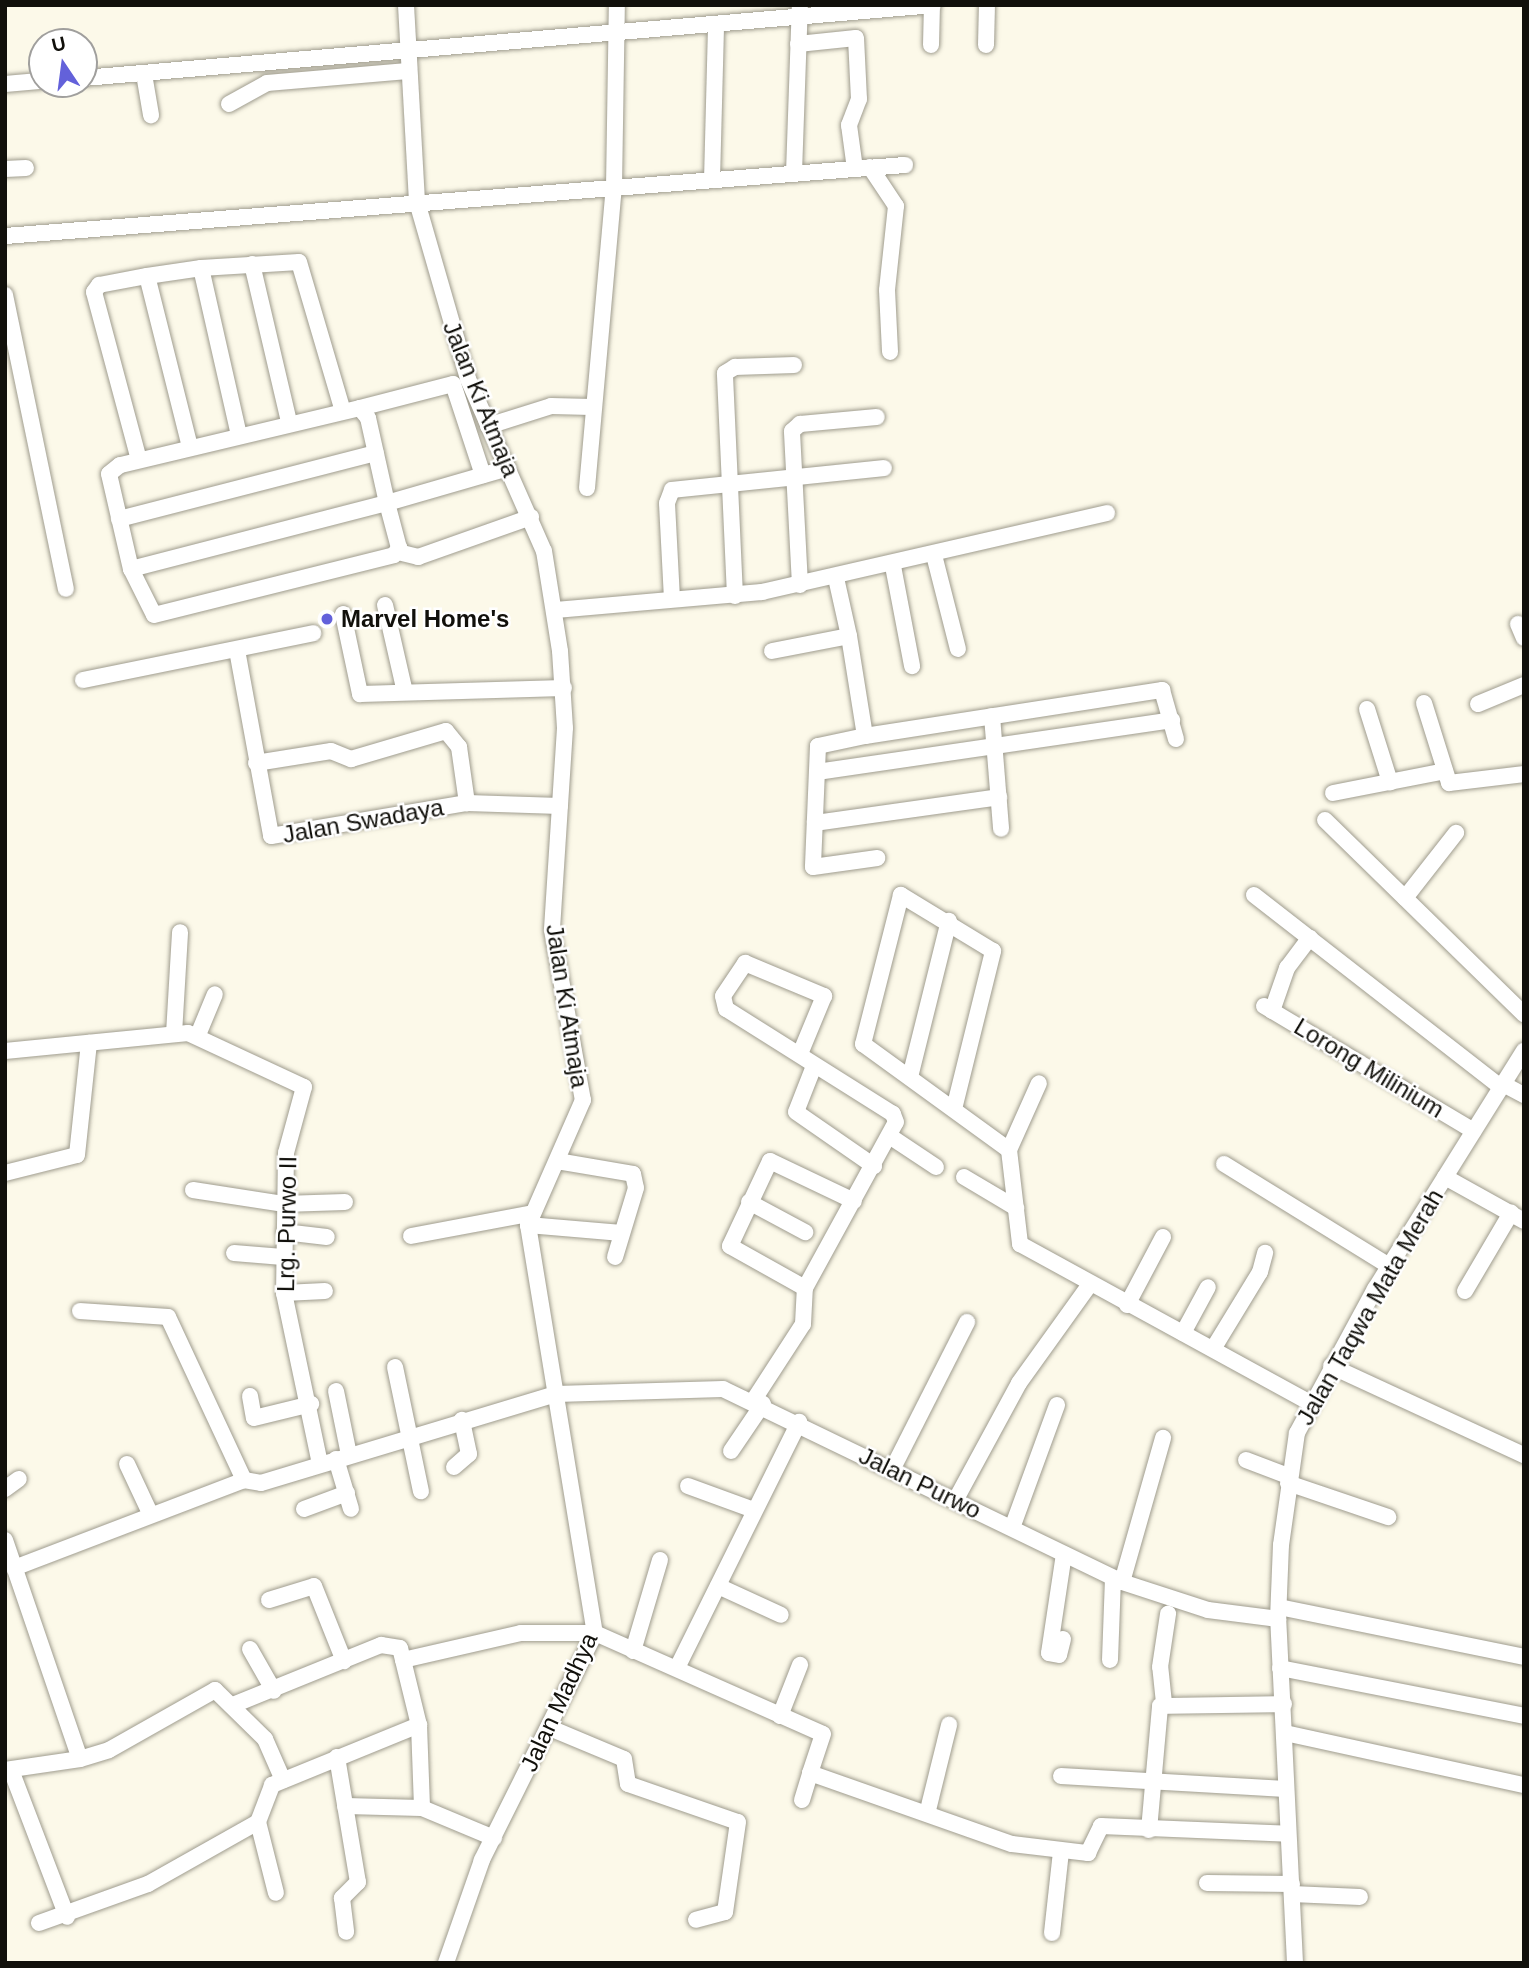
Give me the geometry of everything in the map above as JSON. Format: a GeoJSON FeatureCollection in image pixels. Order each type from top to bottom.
{"type":"FeatureCollection","features":[{"type":"Feature","properties":{"kind":"street","name":"Jalan Ki Atmaja"},"geometry":{"type":"LineString","coordinates":[[406,5],[407,62],[417,202],[453,339],[488,426],[531,517],[555,610],[564,688],[552,930],[583,1100],[529,1219]]}},
{"type":"Feature","properties":{"kind":"street"},"geometry":{"type":"LineString","coordinates":[[587,488],[592,407],[614,187],[617,5]]}},
{"type":"Feature","properties":{"kind":"street"},"geometry":{"type":"LineString","coordinates":[[986,39],[987,7]]}},
{"type":"Feature","properties":{"kind":"street"},"geometry":{"type":"LineString","coordinates":[[799,26],[933,8],[932,41]]}},
{"type":"Feature","properties":{"kind":"street"},"geometry":{"type":"LineString","coordinates":[[98,79],[146,82],[407,62],[717,33],[756,13],[799,26],[856,38],[859,99],[849,125],[862,168],[896,206],[887,290],[890,352]]}},
{"type":"Feature","properties":{"kind":"street"},"geometry":{"type":"LineString","coordinates":[[794,173],[799,26]]}},
{"type":"Feature","properties":{"kind":"street"},"geometry":{"type":"LineString","coordinates":[[712,180],[717,33]]}},
{"type":"Feature","properties":{"kind":"street"},"geometry":{"type":"LineString","coordinates":[[229,104],[267,83],[407,62]]}},
{"type":"Feature","properties":{"kind":"street"},"geometry":{"type":"LineString","coordinates":[[5,84],[28,82]]}},
{"type":"Feature","properties":{"kind":"street"},"geometry":{"type":"LineString","coordinates":[[146,82],[150,115]]}},
{"type":"Feature","properties":{"kind":"street"},"geometry":{"type":"LineString","coordinates":[[5,236],[905,165]]}},
{"type":"Feature","properties":{"kind":"street"},"geometry":{"type":"LineString","coordinates":[[5,169],[26,167]]}},
{"type":"Feature","properties":{"kind":"street"},"geometry":{"type":"LineString","coordinates":[[139,460],[94,292],[99,285],[201,268],[292,260],[301,265],[342,408]]}},
{"type":"Feature","properties":{"kind":"street"},"geometry":{"type":"LineString","coordinates":[[252,264],[289,422]]}},
{"type":"Feature","properties":{"kind":"street"},"geometry":{"type":"LineString","coordinates":[[201,268],[239,435]]}},
{"type":"Feature","properties":{"kind":"street"},"geometry":{"type":"LineString","coordinates":[[147,276],[190,447]]}},
{"type":"Feature","properties":{"kind":"street"},"geometry":{"type":"LineString","coordinates":[[5,295],[8,324],[66,589]]}},
{"type":"Feature","properties":{"kind":"street"},"geometry":{"type":"LineString","coordinates":[[735,596],[733,482],[725,373],[735,367],[794,365]]}},
{"type":"Feature","properties":{"kind":"street"},"geometry":{"type":"LineString","coordinates":[[483,475],[453,384],[360,408],[342,408],[139,460],[110,470],[131,569],[154,615],[398,552],[418,558],[531,517]]}},
{"type":"Feature","properties":{"kind":"street"},"geometry":{"type":"LineString","coordinates":[[488,426],[551,406],[592,407]]}},
{"type":"Feature","properties":{"kind":"street"},"geometry":{"type":"LineString","coordinates":[[360,408],[376,453],[398,552]]}},
{"type":"Feature","properties":{"kind":"street"},"geometry":{"type":"LineString","coordinates":[[800,585],[795,478],[796,425],[877,417]]}},
{"type":"Feature","properties":{"kind":"street"},"geometry":{"type":"LineString","coordinates":[[119,519],[376,453]]}},
{"type":"Feature","properties":{"kind":"street"},"geometry":{"type":"LineString","coordinates":[[131,569],[387,503],[509,468]]}},
{"type":"Feature","properties":{"kind":"street"},"geometry":{"type":"LineString","coordinates":[[672,599],[669,493],[733,482],[884,468]]}},
{"type":"Feature","properties":{"kind":"street"},"geometry":{"type":"LineString","coordinates":[[555,610],[735,596],[800,585],[893,566],[1107,513]]}},
{"type":"Feature","properties":{"kind":"street"},"geometry":{"type":"LineString","coordinates":[[934,555],[958,649]]}},
{"type":"Feature","properties":{"kind":"street"},"geometry":{"type":"LineString","coordinates":[[893,566],[912,666]]}},
{"type":"Feature","properties":{"kind":"street"},"geometry":{"type":"LineString","coordinates":[[836,578],[849,636],[865,736]]}},
{"type":"Feature","properties":{"kind":"street"},"geometry":{"type":"LineString","coordinates":[[385,605],[405,692]]}},
{"type":"Feature","properties":{"kind":"street"},"geometry":{"type":"LineString","coordinates":[[344,614],[360,694],[564,688]]}},
{"type":"Feature","properties":{"kind":"street"},"geometry":{"type":"LineString","coordinates":[[83,680],[313,633]]}},
{"type":"Feature","properties":{"kind":"street"},"geometry":{"type":"LineString","coordinates":[[772,650],[849,636]]}},
{"type":"Feature","properties":{"kind":"street","name":"Jalan Swadaya"},"geometry":{"type":"LineString","coordinates":[[237,650],[267,832],[274,837],[467,803],[560,806]]}},
{"type":"Feature","properties":{"kind":"street"},"geometry":{"type":"LineString","coordinates":[[1478,704],[1524,685]]}},
{"type":"Feature","properties":{"kind":"street"},"geometry":{"type":"LineString","coordinates":[[877,858],[813,867],[818,746],[865,736],[1162,690],[1176,739]]}},
{"type":"Feature","properties":{"kind":"street"},"geometry":{"type":"LineString","coordinates":[[1424,703],[1449,783],[1524,774]]}},
{"type":"Feature","properties":{"kind":"street"},"geometry":{"type":"LineString","coordinates":[[1367,709],[1390,782]]}},
{"type":"Feature","properties":{"kind":"street"},"geometry":{"type":"LineString","coordinates":[[992,716],[1001,829]]}},
{"type":"Feature","properties":{"kind":"street"},"geometry":{"type":"LineString","coordinates":[[817,772],[1172,720]]}},
{"type":"Feature","properties":{"kind":"street"},"geometry":{"type":"LineString","coordinates":[[256,762],[331,751],[351,759],[446,731],[459,747],[467,803]]}},
{"type":"Feature","properties":{"kind":"street"},"geometry":{"type":"LineString","coordinates":[[1333,793],[1445,771]]}},
{"type":"Feature","properties":{"kind":"street"},"geometry":{"type":"LineString","coordinates":[[815,823],[999,797]]}},
{"type":"Feature","properties":{"kind":"street"},"geometry":{"type":"LineString","coordinates":[[1325,820],[1524,1014]]}},
{"type":"Feature","properties":{"kind":"street"},"geometry":{"type":"LineString","coordinates":[[1405,898],[1456,833]]}},
{"type":"Feature","properties":{"kind":"street"},"geometry":{"type":"LineString","coordinates":[[954,1109],[995,961],[988,944],[905,895],[896,899],[862,1041],[1009,1150]]}},
{"type":"Feature","properties":{"kind":"street"},"geometry":{"type":"LineString","coordinates":[[1254,895],[1502,1085],[1524,1095]]}},
{"type":"Feature","properties":{"kind":"street"},"geometry":{"type":"LineString","coordinates":[[910,1077],[949,921]]}},
{"type":"Feature","properties":{"kind":"street"},"geometry":{"type":"LineString","coordinates":[[174,1034],[180,932]]}},
{"type":"Feature","properties":{"kind":"street","name":"Lorong Milinium"},"geometry":{"type":"LineString","coordinates":[[1310,938],[1287,968],[1268,1008],[1474,1131]]}},
{"type":"Feature","properties":{"kind":"street"},"geometry":{"type":"LineString","coordinates":[[732,1451],[803,1324],[805,1288],[891,1137],[893,1114],[724,1006],[745,963],[824,996],[800,1054]]}},
{"type":"Feature","properties":{"kind":"street"},"geometry":{"type":"LineString","coordinates":[[5,1051],[174,1034],[198,1035],[215,994]]}},
{"type":"Feature","properties":{"kind":"street","name":"Lrg. Purwo II"},"geometry":{"type":"LineString","coordinates":[[198,1035],[219,1052],[305,1089],[286,1153],[283,1204],[284,1293],[311,1405],[335,1460]]}},
{"type":"Feature","properties":{"kind":"street"},"geometry":{"type":"LineString","coordinates":[[5,1173],[77,1155],[89,1043]]}},
{"type":"Feature","properties":{"kind":"street","name":"Jalan Taqwa Mata Merah"},"geometry":{"type":"LineString","coordinates":[[1295,1963],[1278,1614],[1288,1479],[1310,1403],[1389,1266],[1524,1051]]}},
{"type":"Feature","properties":{"kind":"street"},"geometry":{"type":"LineString","coordinates":[[814,1066],[796,1112],[874,1166]]}},
{"type":"Feature","properties":{"kind":"street"},"geometry":{"type":"LineString","coordinates":[[1039,1083],[1009,1150],[1023,1247],[1088,1287],[1183,1333],[1310,1403]]}},
{"type":"Feature","properties":{"kind":"street"},"geometry":{"type":"LineString","coordinates":[[891,1137],[936,1167]]}},
{"type":"Feature","properties":{"kind":"street"},"geometry":{"type":"LineString","coordinates":[[805,1288],[732,1251],[729,1243],[772,1159],[854,1201]]}},
{"type":"Feature","properties":{"kind":"street"},"geometry":{"type":"LineString","coordinates":[[557,1161],[633,1174],[636,1188],[615,1257]]}},
{"type":"Feature","properties":{"kind":"street"},"geometry":{"type":"LineString","coordinates":[[1224,1164],[1389,1266]]}},
{"type":"Feature","properties":{"kind":"street"},"geometry":{"type":"LineString","coordinates":[[964,1177],[1016,1208]]}},
{"type":"Feature","properties":{"kind":"street"},"geometry":{"type":"LineString","coordinates":[[1445,1177],[1517,1217],[1465,1291]]}},
{"type":"Feature","properties":{"kind":"street"},"geometry":{"type":"LineString","coordinates":[[193,1190],[283,1204],[345,1202]]}},
{"type":"Feature","properties":{"kind":"street"},"geometry":{"type":"LineString","coordinates":[[750,1202],[805,1232]]}},
{"type":"Feature","properties":{"kind":"street"},"geometry":{"type":"LineString","coordinates":[[411,1236],[529,1219],[622,1233]]}},
{"type":"Feature","properties":{"kind":"street"},"geometry":{"type":"LineString","coordinates":[[14,1568],[150,1513],[244,1480],[261,1483],[462,1420],[556,1394],[529,1219]]}},
{"type":"Feature","properties":{"kind":"street"},"geometry":{"type":"LineString","coordinates":[[284,1232],[327,1237]]}},
{"type":"Feature","properties":{"kind":"street"},"geometry":{"type":"LineString","coordinates":[[1127,1305],[1163,1237]]}},
{"type":"Feature","properties":{"kind":"street"},"geometry":{"type":"LineString","coordinates":[[234,1253],[284,1256]]}},
{"type":"Feature","properties":{"kind":"street"},"geometry":{"type":"LineString","coordinates":[[1213,1349],[1260,1272],[1265,1253]]}},
{"type":"Feature","properties":{"kind":"street"},"geometry":{"type":"LineString","coordinates":[[955,1501],[1019,1383],[1088,1287]]}},
{"type":"Feature","properties":{"kind":"street"},"geometry":{"type":"LineString","coordinates":[[1183,1333],[1208,1287]]}},
{"type":"Feature","properties":{"kind":"street"},"geometry":{"type":"LineString","coordinates":[[284,1293],[325,1291]]}},
{"type":"Feature","properties":{"kind":"street"},"geometry":{"type":"LineString","coordinates":[[80,1311],[168,1317],[244,1480]]}},
{"type":"Feature","properties":{"kind":"street"},"geometry":{"type":"LineString","coordinates":[[892,1471],[967,1322]]}},
{"type":"Feature","properties":{"kind":"street"},"geometry":{"type":"LineString","coordinates":[[1331,1366],[1524,1455]]}},
{"type":"Feature","properties":{"kind":"street"},"geometry":{"type":"LineString","coordinates":[[395,1367],[407,1437],[421,1491]]}},
{"type":"Feature","properties":{"kind":"street","name":"Jalan Purwo"},"geometry":{"type":"LineString","coordinates":[[556,1394],[714,1388],[759,1401],[892,1471],[1117,1580],[1208,1610],[1278,1614],[1524,1657]]}},
{"type":"Feature","properties":{"kind":"street"},"geometry":{"type":"LineString","coordinates":[[304,1509],[349,1501],[335,1460],[336,1391]]}},
{"type":"Feature","properties":{"kind":"street","name":"Jalan Madhya"},"geometry":{"type":"LineString","coordinates":[[447,1959],[494,1838],[595,1633],[556,1394]]}},
{"type":"Feature","properties":{"kind":"street"},"geometry":{"type":"LineString","coordinates":[[250,1396],[254,1418],[311,1405]]}},
{"type":"Feature","properties":{"kind":"street"},"geometry":{"type":"LineString","coordinates":[[1012,1528],[1057,1405]]}},
{"type":"Feature","properties":{"kind":"street"},"geometry":{"type":"LineString","coordinates":[[454,1467],[469,1454],[462,1420]]}},
{"type":"Feature","properties":{"kind":"street"},"geometry":{"type":"LineString","coordinates":[[677,1668],[799,1422]]}},
{"type":"Feature","properties":{"kind":"street"},"geometry":{"type":"LineString","coordinates":[[1110,1660],[1117,1580],[1163,1438]]}},
{"type":"Feature","properties":{"kind":"street"},"geometry":{"type":"LineString","coordinates":[[1246,1460],[1388,1517]]}},
{"type":"Feature","properties":{"kind":"street"},"geometry":{"type":"LineString","coordinates":[[127,1464],[150,1513]]}},
{"type":"Feature","properties":{"kind":"street"},"geometry":{"type":"LineString","coordinates":[[5,1489],[19,1479]]}},
{"type":"Feature","properties":{"kind":"street"},"geometry":{"type":"LineString","coordinates":[[688,1486],[754,1510]]}},
{"type":"Feature","properties":{"kind":"street"},"geometry":{"type":"LineString","coordinates":[[5,1540],[80,1759]]}},
{"type":"Feature","properties":{"kind":"street"},"geometry":{"type":"LineString","coordinates":[[1063,1639],[1058,1655],[1048,1652],[1065,1554]]}},
{"type":"Feature","properties":{"kind":"street"},"geometry":{"type":"LineString","coordinates":[[633,1651],[660,1560]]}},
{"type":"Feature","properties":{"kind":"street"},"geometry":{"type":"LineString","coordinates":[[269,1600],[314,1586],[344,1661]]}},
{"type":"Feature","properties":{"kind":"street"},"geometry":{"type":"LineString","coordinates":[[718,1586],[781,1615]]}},
{"type":"Feature","properties":{"kind":"street"},"geometry":{"type":"LineString","coordinates":[[1149,1830],[1157,1715],[1164,1703],[1160,1667],[1168,1614]]}},
{"type":"Feature","properties":{"kind":"street"},"geometry":{"type":"LineString","coordinates":[[403,1661],[521,1633],[595,1633],[824,1735],[802,1800]]}},
{"type":"Feature","properties":{"kind":"street"},"geometry":{"type":"LineString","coordinates":[[233,1705],[390,1643],[400,1648],[419,1725],[422,1808]]}},
{"type":"Feature","properties":{"kind":"street"},"geometry":{"type":"LineString","coordinates":[[250,1649],[274,1691]]}},
{"type":"Feature","properties":{"kind":"street"},"geometry":{"type":"LineString","coordinates":[[780,1716],[800,1665]]}},
{"type":"Feature","properties":{"kind":"street"},"geometry":{"type":"LineString","coordinates":[[1280,1668],[1524,1716]]}},
{"type":"Feature","properties":{"kind":"street"},"geometry":{"type":"LineString","coordinates":[[67,1917],[8,1770],[80,1759],[109,1750],[212,1691],[233,1705],[265,1739],[283,1780]]}},
{"type":"Feature","properties":{"kind":"street"},"geometry":{"type":"LineString","coordinates":[[1164,1703],[1284,1704]]}},
{"type":"Feature","properties":{"kind":"street"},"geometry":{"type":"LineString","coordinates":[[276,1893],[258,1822],[265,1793],[283,1780],[419,1725]]}},
{"type":"Feature","properties":{"kind":"street"},"geometry":{"type":"LineString","coordinates":[[928,1810],[949,1725]]}},
{"type":"Feature","properties":{"kind":"street"},"geometry":{"type":"LineString","coordinates":[[550,1728],[624,1759],[628,1784],[738,1822],[724,1912],[696,1920]]}},
{"type":"Feature","properties":{"kind":"street"},"geometry":{"type":"LineString","coordinates":[[1285,1733],[1524,1785]]}},
{"type":"Feature","properties":{"kind":"street"},"geometry":{"type":"LineString","coordinates":[[337,1757],[358,1882],[342,1898],[346,1933]]}},
{"type":"Feature","properties":{"kind":"street"},"geometry":{"type":"LineString","coordinates":[[810,1773],[928,1810],[1012,1844],[1061,1852],[1089,1852],[1101,1826],[1288,1834]]}},
{"type":"Feature","properties":{"kind":"street"},"geometry":{"type":"LineString","coordinates":[[1062,1776],[1152,1786],[1286,1789]]}},
{"type":"Feature","properties":{"kind":"street"},"geometry":{"type":"LineString","coordinates":[[345,1806],[422,1808],[494,1838]]}},
{"type":"Feature","properties":{"kind":"street"},"geometry":{"type":"LineString","coordinates":[[39,1923],[67,1917],[148,1884],[258,1822]]}},
{"type":"Feature","properties":{"kind":"street"},"geometry":{"type":"LineString","coordinates":[[1052,1933],[1061,1852]]}},
{"type":"Feature","properties":{"kind":"street"},"geometry":{"type":"LineString","coordinates":[[1207,1882],[1360,1897]]}},
{"type":"Feature","properties":{"kind":"place","name":"Marvel Home's"},"geometry":{"type":"Point","coordinates":[327,619]}}]}
